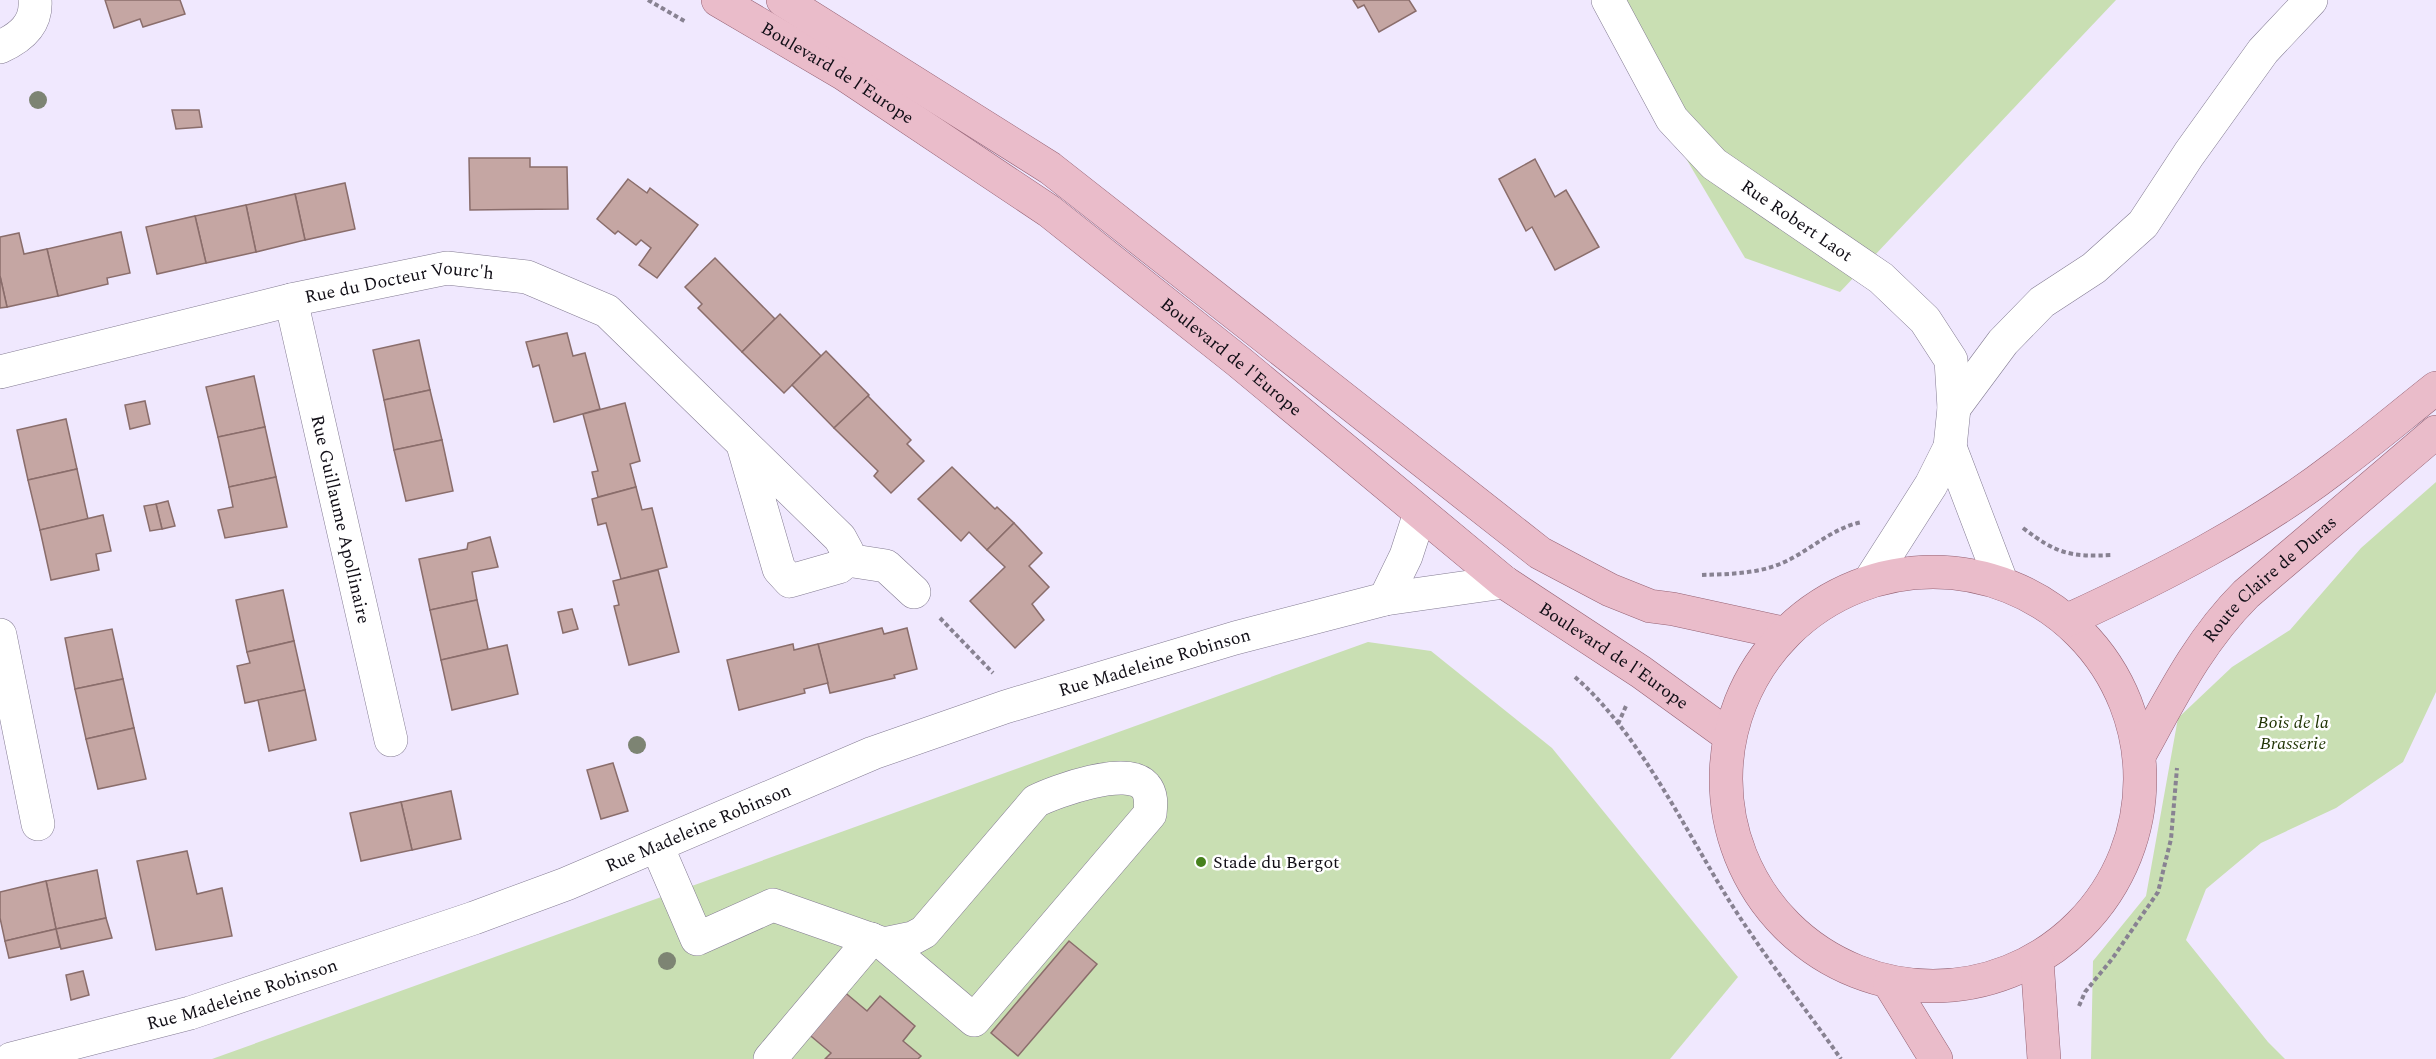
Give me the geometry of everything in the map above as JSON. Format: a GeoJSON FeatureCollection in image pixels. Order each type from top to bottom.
{"type":"FeatureCollection","features":[{"type":"Feature","properties":{"kind":"main road","name":"Boulevard de l'Europe"},"geometry":{"type":"LineString","coordinates":[[718,0],[844,74],[1048,212],[1238,361],[1504,582],[1641,672],[1728,735]]}},
{"type":"Feature","properties":{"kind":"main road","name":"Boulevard de l'Europe"},"geometry":{"type":"LineString","coordinates":[[783,0],[1050,168],[1540,553],[1610,590],[1650,606],[1783,633]]}},
{"type":"Feature","properties":{"kind":"main road"},"geometry":{"type":"LineString","coordinates":[[2068,620],[2143,585],[2260,519],[2335,468],[2436,388]]}},
{"type":"Feature","properties":{"kind":"main road","name":"Route Claire de Duras"},"geometry":{"type":"LineString","coordinates":[[2140,754],[2196,654],[2218,621],[2246,594],[2436,432]]}},
{"type":"Feature","properties":{"kind":"main road"},"geometry":{"type":"LineString","coordinates":[[1922,570],[1972,574],[2001,581],[2068,620],[2102,658],[2122,695],[2140,754],[2138,814],[2120,872],[2085,922],[2037,960],[1991,980],[1941,988],[1890,984],[1829,960],[1778,919],[1742,864],[1725,800],[1728,735],[1749,680],[1783,633],[1824,601],[1871,579],[1922,570]]}},
{"type":"Feature","properties":{"kind":"main road"},"geometry":{"type":"LineString","coordinates":[[2037,960],[2044,1059]]}},
{"type":"Feature","properties":{"kind":"main road"},"geometry":{"type":"LineString","coordinates":[[1890,984],[1936,1059]]}},
{"type":"Feature","properties":{"kind":"street"},"geometry":{"type":"LineString","coordinates":[[0,47],[20,38],[36,11],[35,0]]}},
{"type":"Feature","properties":{"kind":"street","name":"Rue Robert Laot"},"geometry":{"type":"LineString","coordinates":[[1608,0],[1672,119],[1714,164],[1881,278],[1925,320],[1951,360],[1954,408],[1950,447]]}},
{"type":"Feature","properties":{"kind":"street"},"geometry":{"type":"LineString","coordinates":[[1954,408],[2003,342],[2042,302],[2094,268],[2143,224],[2189,154],[2263,51],[2312,0]]}},
{"type":"Feature","properties":{"kind":"street","name":"Rue du Docteur Vourc'h"},"geometry":{"type":"LineString","coordinates":[[0,372],[291,300],[447,268],[527,277],[607,311],[840,538],[847,551],[847,560],[839,567],[790,581],[784,577],[779,569],[743,446]]}},
{"type":"Feature","properties":{"kind":"street","name":"Rue Guillaume Apollinaire"},"geometry":{"type":"LineString","coordinates":[[291,300],[391,740]]}},
{"type":"Feature","properties":{"kind":"street"},"geometry":{"type":"LineString","coordinates":[[1871,579],[1931,485],[1950,447]]}},
{"type":"Feature","properties":{"kind":"street"},"geometry":{"type":"LineString","coordinates":[[1950,447],[2001,581]]}},
{"type":"Feature","properties":{"kind":"street"},"geometry":{"type":"LineString","coordinates":[[1385,599],[1406,556],[1420,513]]}},
{"type":"Feature","properties":{"kind":"street"},"geometry":{"type":"LineString","coordinates":[[847,560],[886,566],[914,592]]}},
{"type":"Feature","properties":{"kind":"street","name":"Rue Madeleine Robinson"},"geometry":{"type":"LineString","coordinates":[[11,1059],[190,1012],[310,974],[536,896],[873,753],[1005,707],[1235,638],[1385,599],[1504,582]]}},
{"type":"Feature","properties":{"kind":"street"},"geometry":{"type":"LineString","coordinates":[[0,636],[38,824]]}},
{"type":"Feature","properties":{"kind":"street"},"geometry":{"type":"LineString","coordinates":[[657,846],[697,939],[773,905],[878,941],[974,1020],[1150,814],[1151,799],[1145,786],[1131,779],[1116,778],[1053,792],[1036,801],[924,932],[914,938],[878,941],[770,1059]]}},
{"type":"Feature","properties":{"kind":"path"},"geometry":{"type":"LineString","coordinates":[[648,0],[689,23]]}},
{"type":"Feature","properties":{"kind":"path"},"geometry":{"type":"LineString","coordinates":[[1846,525],[1868,521]]}},
{"type":"Feature","properties":{"kind":"path"},"geometry":{"type":"LineString","coordinates":[[2018,525],[2046,546],[2077,557],[2121,555]]}},
{"type":"Feature","properties":{"kind":"path"},"geometry":{"type":"LineString","coordinates":[[914,592],[991,669],[1005,707]]}},
{"type":"Feature","properties":{"kind":"path"},"geometry":{"type":"LineString","coordinates":[[1569,671],[1597,699],[1618,725],[1672,803],[1727,896],[1841,1059]]}},
{"type":"Feature","properties":{"kind":"path"},"geometry":{"type":"LineString","coordinates":[[2078,1009],[2085,992],[2112,959],[2158,892],[2171,839],[2178,762]]}},
{"type":"Feature","properties":{"kind":"green space"},"geometry":{"type":"Polygon","coordinates":[[[1592,0],[2116,0],[1840,292],[1745,258],[1592,0]]]}},
{"type":"Feature","properties":{"kind":"green space","name":"Bois de la Brasserie"},"geometry":{"type":"Polygon","coordinates":[[[2436,482],[2436,692],[2403,762],[2336,808],[2261,843],[2206,889],[2186,940],[2268,1042],[2285,1059],[2091,1059],[2093,961],[2146,896],[2178,718],[2232,667],[2290,630],[2361,548],[2436,482]]]}},
{"type":"Feature","properties":{"kind":"green space","name":"Stade du Bergot"},"geometry":{"type":"Polygon","coordinates":[[[1368,642],[1431,651],[1552,748],[1738,977],[1670,1059],[212,1059],[1368,642]]]}},
{"type":"Feature","properties":{"kind":"building"},"geometry":{"type":"Polygon","coordinates":[[[105,0],[180,0],[185,14],[143,27],[140,19],[114,28],[105,0]]]}},
{"type":"Feature","properties":{"kind":"building"},"geometry":{"type":"Polygon","coordinates":[[[1353,0],[1409,0],[1416,11],[1379,32],[1364,5],[1358,8],[1353,0]]]}},
{"type":"Feature","properties":{"kind":"building"},"geometry":{"type":"Polygon","coordinates":[[[172,110],[199,110],[202,127],[176,129],[172,110]]]}},
{"type":"Feature","properties":{"kind":"building"},"geometry":{"type":"Polygon","coordinates":[[[469,158],[530,158],[530,167],[567,167],[568,209],[470,210],[469,158]]]}},
{"type":"Feature","properties":{"kind":"building"},"geometry":{"type":"Polygon","coordinates":[[[1535,159],[1555,197],[1566,190],[1599,247],[1555,270],[1532,227],[1526,231],[1499,179],[1535,159]]]}},
{"type":"Feature","properties":{"kind":"building"},"geometry":{"type":"Polygon","coordinates":[[[628,179],[647,193],[650,188],[698,225],[657,278],[639,265],[651,248],[641,240],[636,245],[618,231],[615,234],[597,219],[628,179]]]}},
{"type":"Feature","properties":{"kind":"building"},"geometry":{"type":"Polygon","coordinates":[[[345,183],[355,229],[305,240],[295,194],[345,183]]]}},
{"type":"Feature","properties":{"kind":"building"},"geometry":{"type":"Polygon","coordinates":[[[295,194],[305,240],[256,252],[246,205],[295,194]]]}},
{"type":"Feature","properties":{"kind":"building"},"geometry":{"type":"Polygon","coordinates":[[[246,205],[256,252],[206,263],[195,216],[246,205]]]}},
{"type":"Feature","properties":{"kind":"building"},"geometry":{"type":"Polygon","coordinates":[[[195,216],[206,263],[157,274],[146,227],[195,216]]]}},
{"type":"Feature","properties":{"kind":"building"},"geometry":{"type":"Polygon","coordinates":[[[121,232],[130,273],[107,278],[108,284],[58,296],[47,249],[121,232]]]}},
{"type":"Feature","properties":{"kind":"building"},"geometry":{"type":"Polygon","coordinates":[[[19,233],[24,254],[47,249],[58,296],[7,307],[0,276],[0,237],[19,233]]]}},
{"type":"Feature","properties":{"kind":"building"},"geometry":{"type":"Polygon","coordinates":[[[715,258],[775,319],[742,352],[698,308],[702,304],[685,287],[715,258]]]}},
{"type":"Feature","properties":{"kind":"building"},"geometry":{"type":"Polygon","coordinates":[[[0,276],[7,307],[0,308],[0,276]]]}},
{"type":"Feature","properties":{"kind":"building"},"geometry":{"type":"Polygon","coordinates":[[[780,314],[821,356],[784,393],[742,352],[780,314]]]}},
{"type":"Feature","properties":{"kind":"building"},"geometry":{"type":"Polygon","coordinates":[[[567,333],[573,356],[585,353],[600,409],[554,422],[539,365],[533,367],[526,342],[567,333]]]}},
{"type":"Feature","properties":{"kind":"building"},"geometry":{"type":"Polygon","coordinates":[[[419,340],[430,390],[384,400],[373,350],[419,340]]]}},
{"type":"Feature","properties":{"kind":"building"},"geometry":{"type":"Polygon","coordinates":[[[826,351],[869,395],[834,428],[792,385],[826,351]]]}},
{"type":"Feature","properties":{"kind":"building"},"geometry":{"type":"Polygon","coordinates":[[[254,376],[265,427],[218,437],[206,387],[254,376]]]}},
{"type":"Feature","properties":{"kind":"building"},"geometry":{"type":"Polygon","coordinates":[[[430,390],[442,440],[394,450],[384,400],[430,390]]]}},
{"type":"Feature","properties":{"kind":"building"},"geometry":{"type":"Polygon","coordinates":[[[868,396],[911,440],[907,444],[924,461],[891,493],[874,476],[878,471],[834,428],[868,396]]]}},
{"type":"Feature","properties":{"kind":"building"},"geometry":{"type":"Polygon","coordinates":[[[145,401],[150,424],[130,429],[125,405],[145,401]]]}},
{"type":"Feature","properties":{"kind":"building"},"geometry":{"type":"Polygon","coordinates":[[[625,403],[640,461],[630,464],[636,487],[598,497],[592,472],[598,471],[583,414],[625,403]]]}},
{"type":"Feature","properties":{"kind":"building"},"geometry":{"type":"Polygon","coordinates":[[[66,419],[77,469],[28,480],[17,430],[66,419]]]}},
{"type":"Feature","properties":{"kind":"building"},"geometry":{"type":"Polygon","coordinates":[[[265,427],[276,477],[229,487],[218,437],[265,427]]]}},
{"type":"Feature","properties":{"kind":"building"},"geometry":{"type":"Polygon","coordinates":[[[442,440],[453,491],[406,501],[394,450],[442,440]]]}},
{"type":"Feature","properties":{"kind":"building"},"geometry":{"type":"Polygon","coordinates":[[[952,467],[995,509],[997,507],[1014,523],[987,550],[969,532],[961,541],[918,499],[952,467]]]}},
{"type":"Feature","properties":{"kind":"building"},"geometry":{"type":"Polygon","coordinates":[[[77,469],[88,519],[40,530],[28,480],[77,469]]]}},
{"type":"Feature","properties":{"kind":"building"},"geometry":{"type":"Polygon","coordinates":[[[276,477],[287,527],[225,538],[218,510],[233,507],[229,487],[276,477]]]}},
{"type":"Feature","properties":{"kind":"building"},"geometry":{"type":"Polygon","coordinates":[[[636,487],[642,510],[652,508],[667,567],[621,579],[606,523],[598,525],[592,499],[636,487]]]}},
{"type":"Feature","properties":{"kind":"building"},"geometry":{"type":"Polygon","coordinates":[[[168,501],[175,526],[162,529],[156,504],[168,501]]]}},
{"type":"Feature","properties":{"kind":"building"},"geometry":{"type":"Polygon","coordinates":[[[156,504],[162,529],[150,531],[144,506],[156,504]]]}},
{"type":"Feature","properties":{"kind":"building"},"geometry":{"type":"Polygon","coordinates":[[[103,515],[111,551],[96,554],[99,570],[51,580],[40,530],[103,515]]]}},
{"type":"Feature","properties":{"kind":"building"},"geometry":{"type":"Polygon","coordinates":[[[1014,523],[1042,553],[1029,566],[1049,587],[1032,604],[1044,620],[1015,648],[970,601],[1005,567],[987,550],[1014,523]]]}},
{"type":"Feature","properties":{"kind":"building"},"geometry":{"type":"Polygon","coordinates":[[[490,537],[498,567],[472,572],[477,600],[430,610],[419,559],[467,549],[468,543],[490,537]]]}},
{"type":"Feature","properties":{"kind":"building"},"geometry":{"type":"Polygon","coordinates":[[[658,570],[679,652],[629,665],[614,606],[619,605],[613,581],[658,570]]]}},
{"type":"Feature","properties":{"kind":"building"},"geometry":{"type":"Polygon","coordinates":[[[283,590],[294,641],[247,652],[236,600],[283,590]]]}},
{"type":"Feature","properties":{"kind":"building"},"geometry":{"type":"Polygon","coordinates":[[[477,600],[488,649],[441,660],[430,610],[477,600]]]}},
{"type":"Feature","properties":{"kind":"building"},"geometry":{"type":"Polygon","coordinates":[[[572,609],[578,629],[563,633],[558,612],[572,609]]]}},
{"type":"Feature","properties":{"kind":"building"},"geometry":{"type":"Polygon","coordinates":[[[882,628],[884,634],[907,628],[917,669],[894,675],[895,678],[830,693],[818,644],[882,628]]]}},
{"type":"Feature","properties":{"kind":"building"},"geometry":{"type":"Polygon","coordinates":[[[112,629],[123,679],[75,689],[65,638],[112,629]]]}},
{"type":"Feature","properties":{"kind":"building"},"geometry":{"type":"Polygon","coordinates":[[[294,641],[305,690],[245,703],[237,666],[250,663],[247,652],[294,641]]]}},
{"type":"Feature","properties":{"kind":"building"},"geometry":{"type":"Polygon","coordinates":[[[793,644],[794,650],[818,644],[828,683],[804,689],[805,693],[739,710],[727,660],[793,644]]]}},
{"type":"Feature","properties":{"kind":"building"},"geometry":{"type":"Polygon","coordinates":[[[507,645],[518,694],[452,710],[441,660],[507,645]]]}},
{"type":"Feature","properties":{"kind":"building"},"geometry":{"type":"Polygon","coordinates":[[[123,679],[134,728],[86,739],[75,689],[123,679]]]}},
{"type":"Feature","properties":{"kind":"building"},"geometry":{"type":"Polygon","coordinates":[[[305,690],[316,740],[269,751],[258,700],[305,690]]]}},
{"type":"Feature","properties":{"kind":"building"},"geometry":{"type":"Polygon","coordinates":[[[134,728],[146,779],[98,789],[86,739],[134,728]]]}},
{"type":"Feature","properties":{"kind":"building"},"geometry":{"type":"Polygon","coordinates":[[[613,763],[628,811],[601,819],[587,770],[613,763]]]}},
{"type":"Feature","properties":{"kind":"building"},"geometry":{"type":"Polygon","coordinates":[[[451,791],[461,839],[412,850],[401,802],[451,791]]]}},
{"type":"Feature","properties":{"kind":"building"},"geometry":{"type":"Polygon","coordinates":[[[401,802],[412,850],[361,861],[350,813],[401,802]]]}},
{"type":"Feature","properties":{"kind":"building"},"geometry":{"type":"Polygon","coordinates":[[[187,851],[197,894],[222,888],[232,936],[156,950],[137,861],[187,851]]]}},
{"type":"Feature","properties":{"kind":"building"},"geometry":{"type":"Polygon","coordinates":[[[97,870],[106,918],[56,929],[46,881],[97,870]]]}},
{"type":"Feature","properties":{"kind":"building"},"geometry":{"type":"Polygon","coordinates":[[[46,881],[56,929],[5,941],[0,918],[0,892],[46,881]]]}},
{"type":"Feature","properties":{"kind":"building"},"geometry":{"type":"Polygon","coordinates":[[[106,918],[112,938],[61,949],[56,929],[106,918]]]}},
{"type":"Feature","properties":{"kind":"building"},"geometry":{"type":"Polygon","coordinates":[[[56,929],[60,947],[9,958],[5,941],[56,929]]]}},
{"type":"Feature","properties":{"kind":"building"},"geometry":{"type":"Polygon","coordinates":[[[1069,941],[1097,964],[1018,1056],[991,1033],[1069,941]]]}},
{"type":"Feature","properties":{"kind":"building"},"geometry":{"type":"Polygon","coordinates":[[[83,971],[89,995],[71,1000],[66,975],[83,971]]]}},
{"type":"Feature","properties":{"kind":"building"},"geometry":{"type":"Polygon","coordinates":[[[842,990],[867,1011],[880,996],[915,1026],[903,1041],[921,1056],[918,1059],[825,1059],[831,1053],[806,1032],[842,990]]]}},
{"type":"Feature","properties":{"kind":"place","name":"Stade du Bergot"},"geometry":{"type":"Point","coordinates":[1201,862]}}]}
